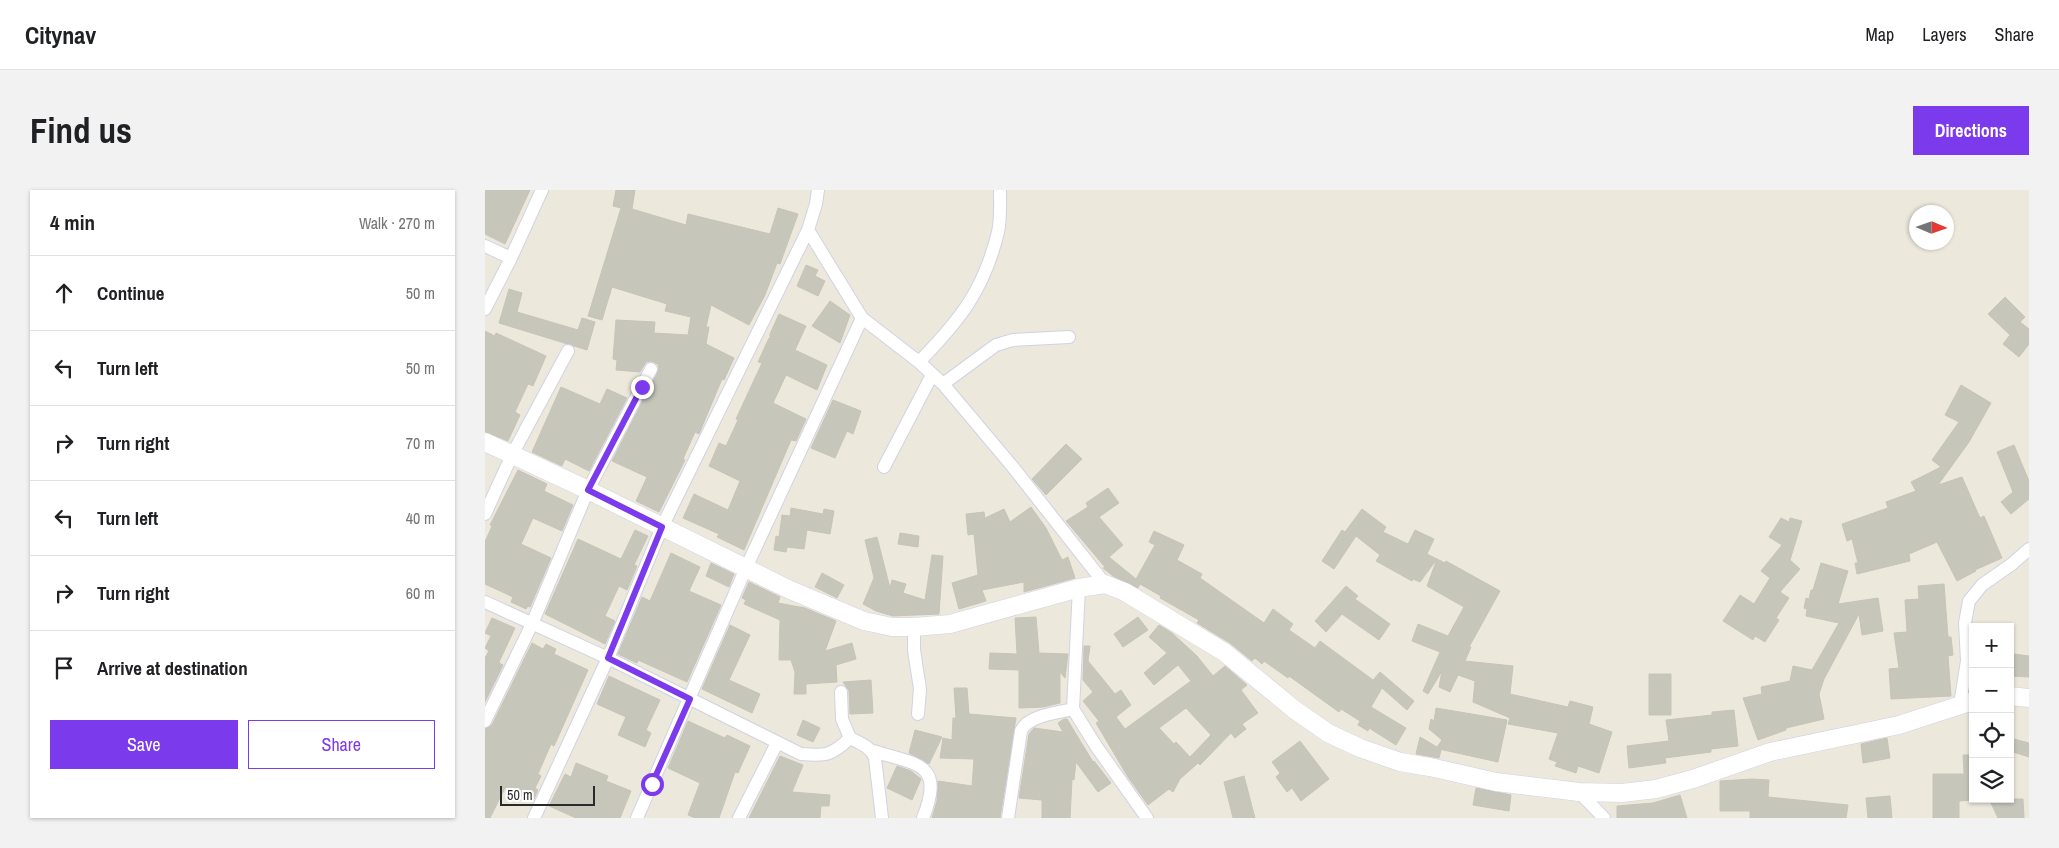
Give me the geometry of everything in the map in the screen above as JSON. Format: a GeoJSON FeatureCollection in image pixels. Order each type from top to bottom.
{"type":"FeatureCollection","features":[{"type":"Feature","properties":{"kind":"street"},"geometry":{"type":"LineString","coordinates":[[485,309],[542,190]]}},
{"type":"Feature","properties":{"kind":"street"},"geometry":{"type":"LineString","coordinates":[[534,818],[608,658],[662,527],[808,230],[817,204],[818,190]]}},
{"type":"Feature","properties":{"kind":"street"},"geometry":{"type":"LineString","coordinates":[[919,362],[951,330],[975,296],[981,284],[998,232],[999,190]]}},
{"type":"Feature","properties":{"kind":"street"},"geometry":{"type":"LineString","coordinates":[[808,230],[862,318],[919,362],[943,384],[1012,466],[1105,584],[1125,592],[1225,652],[1328,733],[1361,748],[1400,762],[1497,782],[1579,792],[1622,793],[1656,789],[1693,779],[1770,752],[1899,725],[1967,702],[1965,623],[1969,601],[1981,585],[2013,564],[2029,549]]}},
{"type":"Feature","properties":{"kind":"street"},"geometry":{"type":"LineString","coordinates":[[485,246],[511,258]]}},
{"type":"Feature","properties":{"kind":"street"},"geometry":{"type":"LineString","coordinates":[[637,818],[746,568],[862,318]]}},
{"type":"Feature","properties":{"kind":"street"},"geometry":{"type":"LineString","coordinates":[[943,384],[996,345],[1013,340],[1069,337]]}},
{"type":"Feature","properties":{"kind":"street"},"geometry":{"type":"LineString","coordinates":[[485,514],[512,455],[568,351]]}},
{"type":"Feature","properties":{"kind":"street"},"geometry":{"type":"LineString","coordinates":[[485,721],[532,624],[588,490],[651,369]]}},
{"type":"Feature","properties":{"kind":"street"},"geometry":{"type":"LineString","coordinates":[[884,467],[932,375]]}},
{"type":"Feature","properties":{"kind":"street"},"geometry":{"type":"LineString","coordinates":[[485,442],[588,490],[788,589],[864,622],[892,627],[950,624],[1079,588],[1105,584]]}},
{"type":"Feature","properties":{"kind":"street"},"geometry":{"type":"LineString","coordinates":[[1079,588],[1073,709],[1096,746],[1147,818]]}},
{"type":"Feature","properties":{"kind":"street"},"geometry":{"type":"LineString","coordinates":[[485,602],[608,658],[801,754],[825,756],[837,750],[850,738]]}},
{"type":"Feature","properties":{"kind":"street"},"geometry":{"type":"LineString","coordinates":[[914,627],[914,650],[921,689],[918,714]]}},
{"type":"Feature","properties":{"kind":"street"},"geometry":{"type":"LineString","coordinates":[[841,692],[842,720],[850,738],[873,751],[923,767],[930,776],[931,788],[923,818]]}},
{"type":"Feature","properties":{"kind":"street"},"geometry":{"type":"LineString","coordinates":[[2014,696],[2029,698]]}},
{"type":"Feature","properties":{"kind":"street"},"geometry":{"type":"LineString","coordinates":[[1008,818],[1021,731],[1024,724],[1073,709]]}},
{"type":"Feature","properties":{"kind":"street"},"geometry":{"type":"LineString","coordinates":[[739,818],[777,743]]}},
{"type":"Feature","properties":{"kind":"street"},"geometry":{"type":"LineString","coordinates":[[873,751],[882,818]]}},
{"type":"Feature","properties":{"kind":"street"},"geometry":{"type":"LineString","coordinates":[[1579,792],[1604,818]]}},
{"type":"Feature","properties":{"kind":"building"},"geometry":{"type":"Polygon","coordinates":[[[485,190],[530,190],[505,244],[485,234],[485,190]]]}},
{"type":"Feature","properties":{"kind":"building"},"geometry":{"type":"Polygon","coordinates":[[[616,190],[635,190],[632,209],[686,225],[688,214],[770,234],[778,208],[798,214],[780,264],[777,263],[765,295],[749,325],[711,305],[706,327],[709,327],[706,344],[734,358],[724,380],[722,379],[699,434],[695,432],[683,459],[685,460],[659,512],[636,501],[647,477],[612,461],[659,369],[658,364],[651,361],[646,362],[640,372],[616,370],[617,360],[613,359],[616,320],[655,322],[654,333],[688,335],[691,317],[665,311],[667,304],[612,287],[602,320],[588,316],[621,208],[613,206],[616,190]]]}},
{"type":"Feature","properties":{"kind":"building"},"geometry":{"type":"Polygon","coordinates":[[[806,265],[818,270],[815,276],[825,281],[818,296],[797,286],[806,265]]]}},
{"type":"Feature","properties":{"kind":"building"},"geometry":{"type":"Polygon","coordinates":[[[509,289],[522,293],[517,312],[578,330],[582,318],[595,322],[587,350],[499,323],[509,289]]]}},
{"type":"Feature","properties":{"kind":"building"},"geometry":{"type":"Polygon","coordinates":[[[2005,297],[2025,317],[2020,322],[2029,329],[2029,344],[2019,357],[2003,344],[2010,335],[1988,314],[2005,297]]]}},
{"type":"Feature","properties":{"kind":"building"},"geometry":{"type":"Polygon","coordinates":[[[830,301],[850,315],[840,343],[812,326],[830,301]]]}},
{"type":"Feature","properties":{"kind":"building"},"geometry":{"type":"Polygon","coordinates":[[[779,314],[806,326],[795,350],[827,365],[817,390],[786,375],[773,403],[806,419],[796,441],[791,440],[744,550],[717,537],[719,534],[683,518],[694,494],[728,510],[740,481],[709,466],[719,443],[726,446],[738,420],[736,419],[762,363],[758,362],[769,338],[774,339],[770,337],[770,334],[779,314]]]}},
{"type":"Feature","properties":{"kind":"building"},"geometry":{"type":"Polygon","coordinates":[[[485,331],[495,336],[496,333],[546,356],[533,386],[528,384],[515,412],[520,415],[508,441],[485,432],[485,331]]]}},
{"type":"Feature","properties":{"kind":"building"},"geometry":{"type":"Polygon","coordinates":[[[1961,385],[1991,403],[1969,442],[1938,485],[1962,477],[1980,518],[1984,516],[2002,558],[1975,570],[1957,581],[1937,542],[1909,554],[1910,561],[1857,574],[1855,563],[1858,563],[1852,539],[1847,541],[1842,524],[1888,508],[1886,502],[1916,491],[1911,482],[1941,467],[1932,460],[1959,422],[1945,415],[1961,385]]]}},
{"type":"Feature","properties":{"kind":"building"},"geometry":{"type":"Polygon","coordinates":[[[561,387],[600,404],[607,389],[627,398],[589,471],[565,459],[562,466],[532,452],[561,387]]]}},
{"type":"Feature","properties":{"kind":"building"},"geometry":{"type":"Polygon","coordinates":[[[833,400],[861,411],[853,434],[847,431],[835,458],[811,448],[833,400]]]}},
{"type":"Feature","properties":{"kind":"building"},"geometry":{"type":"Polygon","coordinates":[[[1066,444],[1082,459],[1046,495],[1032,479],[1066,444]]]}},
{"type":"Feature","properties":{"kind":"building"},"geometry":{"type":"Polygon","coordinates":[[[2014,445],[2029,481],[2029,499],[2011,514],[2001,502],[2013,492],[1997,452],[2014,445]]]}},
{"type":"Feature","properties":{"kind":"building"},"geometry":{"type":"Polygon","coordinates":[[[518,470],[547,484],[544,491],[573,505],[562,531],[533,518],[521,544],[551,558],[530,607],[528,606],[526,609],[511,602],[513,597],[485,584],[485,542],[492,526],[490,525],[518,470]]]}},
{"type":"Feature","properties":{"kind":"building"},"geometry":{"type":"Polygon","coordinates":[[[1108,488],[1119,503],[1099,517],[1123,545],[1109,557],[1136,579],[1155,545],[1149,542],[1154,531],[1184,545],[1177,560],[1202,574],[1200,578],[1264,623],[1273,609],[1293,624],[1289,630],[1315,648],[1320,641],[1373,680],[1380,672],[1414,701],[1407,710],[1382,688],[1371,707],[1406,728],[1396,745],[1369,728],[1368,731],[1358,725],[1360,721],[1341,709],[1339,712],[1289,676],[1288,678],[1264,661],[1262,664],[1255,658],[1252,661],[1230,643],[1197,623],[1199,620],[1160,598],[1161,596],[1140,584],[1138,588],[1113,576],[1103,568],[1105,567],[1066,521],[1088,507],[1086,503],[1108,488]]]}},
{"type":"Feature","properties":{"kind":"building"},"geometry":{"type":"Polygon","coordinates":[[[1031,507],[1046,528],[1062,560],[1068,557],[1075,578],[1024,592],[1024,582],[982,590],[986,601],[959,609],[952,583],[978,575],[974,534],[968,535],[966,514],[984,512],[985,518],[1004,509],[1010,522],[1031,507]]]}},
{"type":"Feature","properties":{"kind":"building"},"geometry":{"type":"Polygon","coordinates":[[[791,508],[823,514],[824,509],[834,511],[830,534],[807,530],[804,549],[787,547],[786,552],[774,550],[776,536],[779,537],[782,515],[790,516],[791,508]]]}},
{"type":"Feature","properties":{"kind":"building"},"geometry":{"type":"Polygon","coordinates":[[[1362,509],[1386,527],[1383,532],[1408,544],[1415,530],[1434,539],[1427,554],[1437,559],[1420,582],[1413,579],[1412,581],[1376,561],[1380,555],[1356,536],[1334,569],[1322,561],[1342,530],[1345,532],[1362,509]]]}},
{"type":"Feature","properties":{"kind":"building"},"geometry":{"type":"Polygon","coordinates":[[[1781,518],[1789,522],[1790,518],[1802,521],[1790,560],[1800,569],[1780,592],[1789,598],[1776,618],[1779,620],[1765,642],[1755,636],[1753,640],[1723,621],[1740,595],[1754,604],[1770,578],[1761,571],[1782,545],[1769,537],[1781,518]]]}},
{"type":"Feature","properties":{"kind":"building"},"geometry":{"type":"Polygon","coordinates":[[[635,530],[648,536],[634,565],[637,566],[627,590],[619,586],[605,616],[615,621],[605,644],[545,614],[578,539],[621,559],[635,530]]]}},
{"type":"Feature","properties":{"kind":"building"},"geometry":{"type":"Polygon","coordinates":[[[900,533],[919,536],[918,547],[898,544],[900,533]]]}},
{"type":"Feature","properties":{"kind":"building"},"geometry":{"type":"Polygon","coordinates":[[[877,537],[890,588],[892,580],[906,584],[903,593],[925,600],[932,555],[943,556],[939,614],[893,616],[876,611],[863,604],[874,578],[865,540],[877,537]]]}},
{"type":"Feature","properties":{"kind":"building"},"geometry":{"type":"Polygon","coordinates":[[[671,553],[700,567],[689,591],[721,605],[687,682],[638,660],[637,663],[618,654],[642,597],[650,601],[671,553]]]}},
{"type":"Feature","properties":{"kind":"building"},"geometry":{"type":"Polygon","coordinates":[[[1437,559],[1445,563],[1446,561],[1500,591],[1469,647],[1471,647],[1465,661],[1513,666],[1510,694],[1568,707],[1570,701],[1593,707],[1589,724],[1612,732],[1599,773],[1578,766],[1576,773],[1555,766],[1557,762],[1549,759],[1558,733],[1508,724],[1510,718],[1473,702],[1475,681],[1458,675],[1450,692],[1439,687],[1442,671],[1428,694],[1423,691],[1440,652],[1412,641],[1418,624],[1448,636],[1464,607],[1427,586],[1437,559]]]}},
{"type":"Feature","properties":{"kind":"building"},"geometry":{"type":"Polygon","coordinates":[[[711,563],[734,574],[729,587],[706,576],[711,563]]]}},
{"type":"Feature","properties":{"kind":"building"},"geometry":{"type":"Polygon","coordinates":[[[1821,563],[1848,571],[1838,604],[1878,598],[1883,631],[1862,635],[1859,614],[1824,679],[1819,694],[1824,719],[1786,728],[1786,730],[1758,740],[1743,698],[1762,694],[1761,687],[1790,681],[1793,666],[1812,670],[1839,623],[1806,616],[1807,609],[1804,608],[1806,598],[1809,599],[1811,590],[1813,590],[1821,563]]]}},
{"type":"Feature","properties":{"kind":"building"},"geometry":{"type":"Polygon","coordinates":[[[822,573],[844,585],[837,598],[815,587],[822,573]]]}},
{"type":"Feature","properties":{"kind":"building"},"geometry":{"type":"Polygon","coordinates":[[[749,582],[780,597],[778,603],[805,608],[836,621],[825,651],[852,643],[856,659],[836,665],[837,682],[806,684],[806,694],[794,694],[795,672],[791,660],[779,660],[780,620],[744,604],[746,600],[742,598],[749,582]]]}},
{"type":"Feature","properties":{"kind":"building"},"geometry":{"type":"Polygon","coordinates":[[[1944,584],[1948,637],[1951,637],[1953,655],[1948,656],[1951,696],[1891,699],[1889,669],[1899,668],[1894,633],[1907,632],[1905,600],[1919,599],[1918,586],[1944,584]]]}},
{"type":"Feature","properties":{"kind":"building"},"geometry":{"type":"Polygon","coordinates":[[[1346,586],[1358,596],[1355,599],[1390,624],[1379,640],[1342,614],[1326,632],[1315,621],[1346,586]]]}},
{"type":"Feature","properties":{"kind":"building"},"geometry":{"type":"Polygon","coordinates":[[[1036,617],[1039,653],[1068,654],[1065,678],[1060,672],[1060,703],[1043,707],[1019,708],[1019,670],[989,669],[990,653],[1017,654],[1015,618],[1036,617]]]}},
{"type":"Feature","properties":{"kind":"building"},"geometry":{"type":"Polygon","coordinates":[[[1138,617],[1148,630],[1123,647],[1114,634],[1138,617]]]}},
{"type":"Feature","properties":{"kind":"building"},"geometry":{"type":"Polygon","coordinates":[[[492,618],[515,628],[499,663],[503,665],[485,702],[485,658],[489,651],[485,648],[491,636],[485,633],[492,618]]]}},
{"type":"Feature","properties":{"kind":"building"},"geometry":{"type":"Polygon","coordinates":[[[730,625],[750,635],[729,680],[760,694],[752,713],[702,689],[730,625]]]}},
{"type":"Feature","properties":{"kind":"building"},"geometry":{"type":"Polygon","coordinates":[[[1159,625],[1172,633],[1197,656],[1213,676],[1225,666],[1247,685],[1241,690],[1258,713],[1242,724],[1246,729],[1235,738],[1231,733],[1200,765],[1198,763],[1180,779],[1173,792],[1169,789],[1148,805],[1128,777],[1096,723],[1099,721],[1083,701],[1093,692],[1083,680],[1084,646],[1090,646],[1088,661],[1115,694],[1121,690],[1131,705],[1116,717],[1125,729],[1191,681],[1178,665],[1154,685],[1144,673],[1167,653],[1149,637],[1159,625]],[[1186,708],[1159,728],[1190,757],[1211,735],[1186,708]]]}},
{"type":"Feature","properties":{"kind":"building"},"geometry":{"type":"Polygon","coordinates":[[[532,643],[543,649],[546,644],[556,649],[554,654],[588,670],[554,746],[551,744],[538,774],[541,776],[535,788],[538,790],[534,799],[531,798],[530,800],[505,788],[490,818],[485,818],[485,729],[492,725],[532,643]]]}},
{"type":"Feature","properties":{"kind":"building"},"geometry":{"type":"Polygon","coordinates":[[[2014,654],[2029,656],[2029,677],[2014,676],[2014,654]]]}},
{"type":"Feature","properties":{"kind":"building"},"geometry":{"type":"Polygon","coordinates":[[[1649,674],[1671,674],[1671,715],[1649,715],[1649,674]]]}},
{"type":"Feature","properties":{"kind":"building"},"geometry":{"type":"Polygon","coordinates":[[[609,676],[660,700],[646,730],[651,733],[645,747],[618,735],[626,717],[597,704],[609,676]]]}},
{"type":"Feature","properties":{"kind":"building"},"geometry":{"type":"Polygon","coordinates":[[[871,680],[873,713],[850,714],[849,691],[843,682],[871,680]]]}},
{"type":"Feature","properties":{"kind":"building"},"geometry":{"type":"Polygon","coordinates":[[[954,688],[967,688],[969,714],[1016,718],[1000,818],[932,818],[937,801],[938,781],[972,786],[974,759],[940,758],[943,738],[952,740],[953,718],[956,718],[954,688]]]}},
{"type":"Feature","properties":{"kind":"building"},"geometry":{"type":"Polygon","coordinates":[[[1436,708],[1507,720],[1498,762],[1439,749],[1441,750],[1439,758],[1416,754],[1420,737],[1437,747],[1442,740],[1429,729],[1431,719],[1434,721],[1436,708]]]}},
{"type":"Feature","properties":{"kind":"building"},"geometry":{"type":"Polygon","coordinates":[[[1734,710],[1738,746],[1711,749],[1711,752],[1665,758],[1666,763],[1629,768],[1627,746],[1669,741],[1666,720],[1712,715],[1712,712],[1734,710]]]}},
{"type":"Feature","properties":{"kind":"building"},"geometry":{"type":"Polygon","coordinates":[[[1067,719],[1093,762],[1111,783],[1098,792],[1076,762],[1074,780],[1072,779],[1070,818],[1042,818],[1042,800],[1019,798],[1029,734],[1034,728],[1063,732],[1058,723],[1067,719]]]}},
{"type":"Feature","properties":{"kind":"building"},"geometry":{"type":"Polygon","coordinates":[[[803,720],[820,728],[813,742],[797,735],[803,720]]]}},
{"type":"Feature","properties":{"kind":"building"},"geometry":{"type":"Polygon","coordinates":[[[688,721],[725,738],[727,735],[750,746],[738,773],[735,772],[719,818],[695,818],[688,815],[700,783],[668,768],[688,721]]]}},
{"type":"Feature","properties":{"kind":"building"},"geometry":{"type":"Polygon","coordinates":[[[915,730],[942,737],[929,764],[909,753],[915,730]]]}},
{"type":"Feature","properties":{"kind":"building"},"geometry":{"type":"Polygon","coordinates":[[[1887,738],[1890,758],[1863,763],[1861,744],[1887,738]]]}},
{"type":"Feature","properties":{"kind":"building"},"geometry":{"type":"Polygon","coordinates":[[[2014,739],[2029,743],[2029,757],[2014,752],[2014,739]]]}},
{"type":"Feature","properties":{"kind":"building"},"geometry":{"type":"Polygon","coordinates":[[[1300,741],[1329,779],[1301,801],[1292,788],[1287,792],[1276,777],[1280,773],[1272,762],[1300,741]]]}},
{"type":"Feature","properties":{"kind":"building"},"geometry":{"type":"Polygon","coordinates":[[[1963,755],[1969,755],[1969,800],[1959,801],[1959,818],[1933,818],[1933,774],[1964,774],[1963,755]]]}},
{"type":"Feature","properties":{"kind":"building"},"geometry":{"type":"Polygon","coordinates":[[[780,756],[803,765],[792,792],[830,795],[829,806],[821,806],[820,818],[749,818],[780,756]]]}},
{"type":"Feature","properties":{"kind":"building"},"geometry":{"type":"Polygon","coordinates":[[[576,763],[608,776],[606,781],[631,791],[620,818],[576,818],[549,806],[565,774],[571,777],[576,763]]]}},
{"type":"Feature","properties":{"kind":"building"},"geometry":{"type":"Polygon","coordinates":[[[897,766],[911,771],[921,779],[912,800],[887,788],[897,766]]]}},
{"type":"Feature","properties":{"kind":"building"},"geometry":{"type":"Polygon","coordinates":[[[1244,776],[1255,818],[1233,818],[1224,782],[1244,776]]]}},
{"type":"Feature","properties":{"kind":"building"},"geometry":{"type":"Polygon","coordinates":[[[1769,780],[1768,797],[1848,805],[1846,818],[1750,818],[1750,811],[1720,811],[1720,781],[1769,780]]]}},
{"type":"Feature","properties":{"kind":"building"},"geometry":{"type":"Polygon","coordinates":[[[1476,788],[1511,795],[1509,811],[1473,805],[1476,788]]]}},
{"type":"Feature","properties":{"kind":"building"},"geometry":{"type":"Polygon","coordinates":[[[1680,795],[1687,818],[1617,818],[1617,806],[1653,803],[1680,795]]]}},
{"type":"Feature","properties":{"kind":"building"},"geometry":{"type":"Polygon","coordinates":[[[1890,796],[1892,818],[1868,818],[1866,798],[1890,796]]]}},
{"type":"Feature","properties":{"kind":"building"},"geometry":{"type":"Polygon","coordinates":[[[2014,799],[2023,799],[2024,818],[1998,818],[1991,803],[2014,803],[2014,799]]]}},
{"type":"Feature","properties":{"kind":"route"},"geometry":{"type":"LineString","coordinates":[[642,387],[588,490],[662,527],[608,658],[690,699],[652,784]]}}]}
